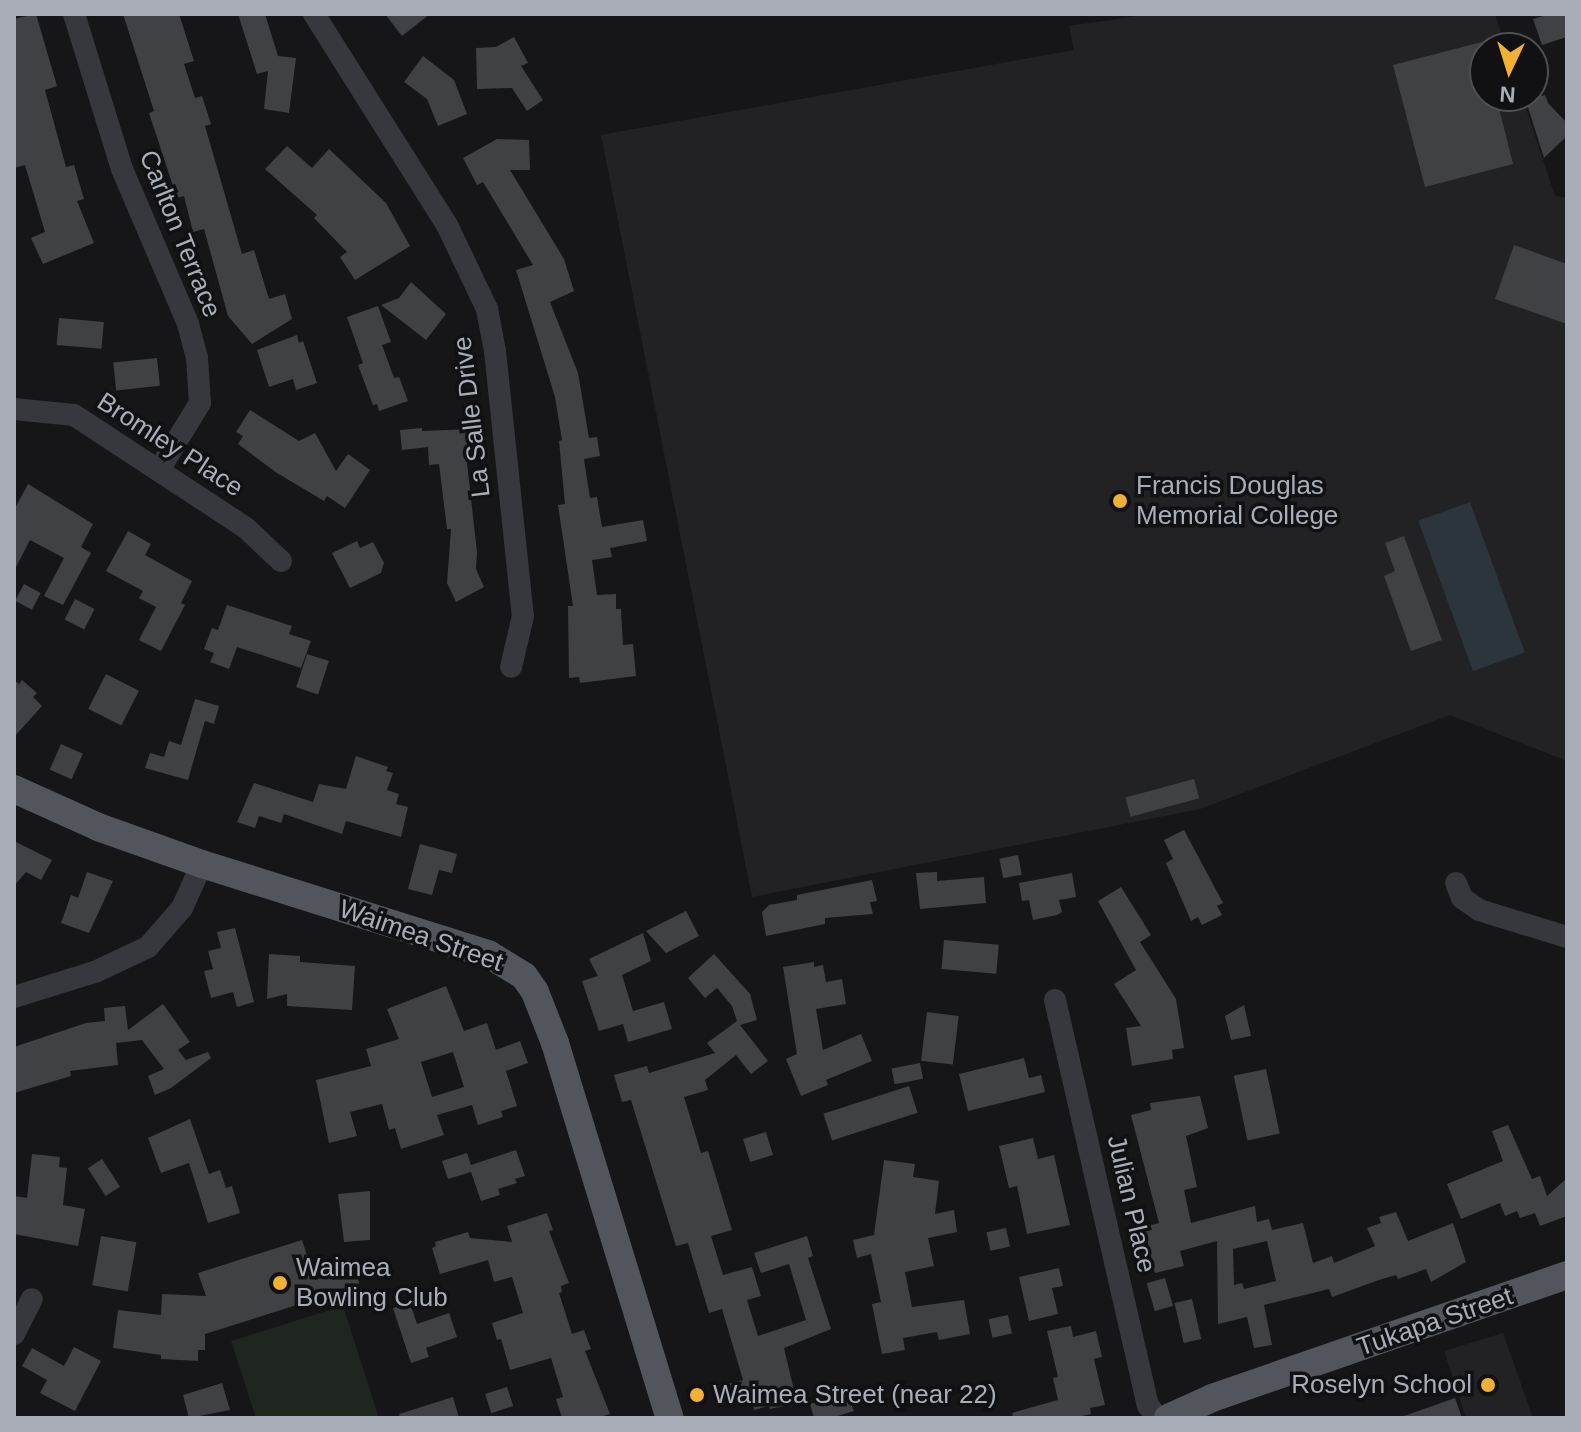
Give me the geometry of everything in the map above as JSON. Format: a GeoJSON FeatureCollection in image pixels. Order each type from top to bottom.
{"type":"FeatureCollection","features":[{"type":"Feature","properties":{"kind":"main road","name":"Waimea Street"},"geometry":{"type":"LineString","coordinates":[[14,789],[98,827],[202,864],[488,954],[524,976],[535,992],[555,1043],[670,1418]]}},
{"type":"Feature","properties":{"kind":"main road","name":"Tukapa Street"},"geometry":{"type":"LineString","coordinates":[[1168,1418],[1212,1398],[1567,1275]]}},
{"type":"Feature","properties":{"kind":"street","name":"Carlton Terrace"},"geometry":{"type":"LineString","coordinates":[[74,14],[122,169],[188,324],[197,358],[200,403],[159,470]]}},
{"type":"Feature","properties":{"kind":"street","name":"La Salle Drive"},"geometry":{"type":"LineString","coordinates":[[314,14],[447,225],[487,309],[495,351],[523,616],[511,667]]}},
{"type":"Feature","properties":{"kind":"street","name":"Bromley Place"},"geometry":{"type":"LineString","coordinates":[[14,409],[74,415],[246,528],[281,561]]}},
{"type":"Feature","properties":{"kind":"street"},"geometry":{"type":"LineString","coordinates":[[14,997],[95,972],[148,947],[182,908],[202,864]]}},
{"type":"Feature","properties":{"kind":"street"},"geometry":{"type":"LineString","coordinates":[[1456,883],[1462,898],[1479,910],[1567,937]]}},
{"type":"Feature","properties":{"kind":"street","name":"Julian Place"},"geometry":{"type":"LineString","coordinates":[[1055,1000],[1148,1405],[1157,1418]]}},
{"type":"Feature","properties":{"kind":"street"},"geometry":{"type":"LineString","coordinates":[[14,1334],[32,1299]]}},
{"type":"Feature","properties":{"kind":"shaded area","name":"Francis Douglas Memorial College"},"geometry":{"type":"Polygon","coordinates":[[[1151,14],[1495,14],[1501,32],[1469,32],[1469,112],[1527,112],[1555,196],[1567,198],[1567,761],[1450,715],[1200,809],[752,897],[601,135],[1074,50],[1069,26],[1151,14]]]}},
{"type":"Feature","properties":{"kind":"shaded area"},"geometry":{"type":"Polygon","coordinates":[[[1470,502],[1525,652],[1473,671],[1418,521],[1470,502]]]}},
{"type":"Feature","properties":{"kind":"shaded area"},"geometry":{"type":"Polygon","coordinates":[[[343,1306],[379,1418],[256,1418],[231,1341],[343,1306]]]}},
{"type":"Feature","properties":{"kind":"shaded area","name":"Roselyn School"},"geometry":{"type":"Polygon","coordinates":[[[1503,1333],[1533,1418],[1466,1418],[1444,1351],[1503,1333]]]}},
{"type":"Feature","properties":{"kind":"building"},"geometry":{"type":"Polygon","coordinates":[[[36,14],[57,86],[45,90],[66,167],[74,165],[84,199],[77,201],[94,243],[43,264],[31,238],[45,232],[25,165],[14,168],[14,19],[36,14]]]}},
{"type":"Feature","properties":{"kind":"building"},"geometry":{"type":"Polygon","coordinates":[[[123,14],[179,14],[194,61],[184,64],[195,98],[202,96],[211,124],[205,126],[242,254],[254,250],[269,299],[285,294],[292,319],[252,344],[228,316],[204,229],[193,232],[184,196],[177,198],[149,113],[154,111],[123,14]]]}},
{"type":"Feature","properties":{"kind":"building"},"geometry":{"type":"Polygon","coordinates":[[[238,14],[265,14],[278,56],[296,58],[289,113],[264,109],[268,71],[257,74],[238,14]]]}},
{"type":"Feature","properties":{"kind":"building"},"geometry":{"type":"Polygon","coordinates":[[[385,14],[430,14],[402,36],[385,14]]]}},
{"type":"Feature","properties":{"kind":"building"},"geometry":{"type":"Polygon","coordinates":[[[1550,14],[1567,14],[1567,37],[1549,43],[1549,32],[1538,32],[1533,19],[1550,14]]]}},
{"type":"Feature","properties":{"kind":"building"},"geometry":{"type":"Polygon","coordinates":[[[514,37],[528,63],[521,66],[543,100],[527,111],[512,88],[477,89],[476,48],[496,47],[514,37]]]}},
{"type":"Feature","properties":{"kind":"building"},"geometry":{"type":"Polygon","coordinates":[[[1469,45],[1469,112],[1500,112],[1513,164],[1425,187],[1393,65],[1469,45]]]}},
{"type":"Feature","properties":{"kind":"building"},"geometry":{"type":"Polygon","coordinates":[[[423,56],[454,80],[467,114],[438,126],[427,99],[404,82],[423,56]]]}},
{"type":"Feature","properties":{"kind":"building"},"geometry":{"type":"Polygon","coordinates":[[[1549,104],[1567,123],[1567,136],[1544,158],[1529,112],[1549,112],[1549,104]]]}},
{"type":"Feature","properties":{"kind":"building"},"geometry":{"type":"Polygon","coordinates":[[[497,139],[529,140],[530,170],[510,170],[564,259],[574,291],[550,302],[578,373],[589,438],[597,437],[600,456],[584,459],[590,498],[597,497],[602,527],[643,520],[647,541],[610,548],[612,557],[592,560],[597,595],[616,594],[616,609],[621,609],[623,645],[633,644],[636,676],[580,683],[579,677],[569,678],[568,606],[573,606],[558,505],[565,504],[559,441],[562,440],[555,397],[516,270],[533,265],[483,182],[477,185],[463,158],[497,139]]]}},
{"type":"Feature","properties":{"kind":"building"},"geometry":{"type":"Polygon","coordinates":[[[287,146],[312,168],[329,149],[386,203],[410,246],[355,280],[340,257],[347,252],[314,218],[317,215],[265,169],[287,146]]]}},
{"type":"Feature","properties":{"kind":"building"},"geometry":{"type":"Polygon","coordinates":[[[1514,245],[1567,264],[1567,324],[1495,299],[1514,245]]]}},
{"type":"Feature","properties":{"kind":"building"},"geometry":{"type":"Polygon","coordinates":[[[411,282],[446,314],[426,340],[381,305],[399,298],[411,282]]]}},
{"type":"Feature","properties":{"kind":"building"},"geometry":{"type":"Polygon","coordinates":[[[378,306],[391,342],[382,345],[394,378],[399,377],[408,401],[379,411],[377,404],[373,405],[358,365],[363,363],[347,317],[378,306]]]}},
{"type":"Feature","properties":{"kind":"building"},"geometry":{"type":"Polygon","coordinates":[[[59,318],[104,322],[101,349],[57,345],[59,318]]]}},
{"type":"Feature","properties":{"kind":"building"},"geometry":{"type":"Polygon","coordinates":[[[297,335],[299,343],[303,341],[317,383],[296,390],[293,379],[269,387],[257,350],[297,335]]]}},
{"type":"Feature","properties":{"kind":"building"},"geometry":{"type":"Polygon","coordinates":[[[157,358],[160,386],[116,390],[113,363],[157,358]]]}},
{"type":"Feature","properties":{"kind":"building"},"geometry":{"type":"Polygon","coordinates":[[[250,410],[299,441],[315,433],[336,471],[348,454],[370,470],[345,508],[327,496],[324,501],[277,473],[238,444],[243,436],[236,432],[250,410]]]}},
{"type":"Feature","properties":{"kind":"building"},"geometry":{"type":"Polygon","coordinates":[[[422,428],[422,431],[473,429],[475,463],[467,463],[477,552],[476,569],[484,587],[456,602],[447,583],[451,529],[447,529],[439,464],[429,465],[428,447],[402,450],[400,430],[422,428]]]}},
{"type":"Feature","properties":{"kind":"building"},"geometry":{"type":"Polygon","coordinates":[[[28,484],[93,524],[81,547],[91,553],[63,605],[44,596],[64,558],[30,540],[14,571],[14,510],[28,484]]]}},
{"type":"Feature","properties":{"kind":"building"},"geometry":{"type":"Polygon","coordinates":[[[128,531],[151,544],[145,555],[192,581],[181,603],[185,605],[161,651],[139,640],[156,607],[139,598],[143,591],[106,571],[128,531]]]}},
{"type":"Feature","properties":{"kind":"building"},"geometry":{"type":"Polygon","coordinates":[[[1404,536],[1442,640],[1411,651],[1384,576],[1395,571],[1385,543],[1404,536]]]}},
{"type":"Feature","properties":{"kind":"building"},"geometry":{"type":"Polygon","coordinates":[[[357,541],[360,548],[373,542],[384,563],[381,573],[350,588],[332,553],[357,541]]]}},
{"type":"Feature","properties":{"kind":"building"},"geometry":{"type":"Polygon","coordinates":[[[24,584],[41,593],[32,610],[15,601],[24,584]]]}},
{"type":"Feature","properties":{"kind":"building"},"geometry":{"type":"Polygon","coordinates":[[[75,599],[95,609],[84,629],[65,619],[75,599]]]}},
{"type":"Feature","properties":{"kind":"building"},"geometry":{"type":"Polygon","coordinates":[[[227,605],[292,626],[289,634],[311,641],[301,668],[237,647],[229,669],[210,662],[214,653],[204,649],[212,628],[218,630],[227,605]]]}},
{"type":"Feature","properties":{"kind":"building"},"geometry":{"type":"Polygon","coordinates":[[[307,654],[329,661],[318,694],[296,687],[307,654]]]}},
{"type":"Feature","properties":{"kind":"building"},"geometry":{"type":"Polygon","coordinates":[[[106,674],[139,691],[121,726],[88,709],[106,674]]]}},
{"type":"Feature","properties":{"kind":"building"},"geometry":{"type":"Polygon","coordinates":[[[14,680],[19,684],[22,680],[37,693],[33,697],[42,706],[14,737],[14,680]]]}},
{"type":"Feature","properties":{"kind":"building"},"geometry":{"type":"Polygon","coordinates":[[[195,699],[219,706],[214,724],[205,721],[188,780],[145,768],[150,753],[164,757],[169,741],[181,745],[195,699]]]}},
{"type":"Feature","properties":{"kind":"building"},"geometry":{"type":"Polygon","coordinates":[[[61,744],[83,754],[72,779],[50,770],[61,744]]]}},
{"type":"Feature","properties":{"kind":"building"},"geometry":{"type":"Polygon","coordinates":[[[356,756],[388,767],[386,771],[393,773],[387,790],[399,794],[396,804],[408,807],[401,837],[346,821],[342,834],[284,814],[281,823],[259,816],[255,828],[237,822],[254,783],[313,802],[319,784],[346,789],[356,756]]]}},
{"type":"Feature","properties":{"kind":"building"},"geometry":{"type":"Polygon","coordinates":[[[1194,779],[1199,798],[1131,817],[1125,797],[1194,779]]]}},
{"type":"Feature","properties":{"kind":"building"},"geometry":{"type":"Polygon","coordinates":[[[1184,830],[1223,903],[1217,906],[1222,915],[1202,925],[1198,917],[1191,921],[1166,863],[1173,859],[1164,840],[1184,830]]]}},
{"type":"Feature","properties":{"kind":"building"},"geometry":{"type":"Polygon","coordinates":[[[14,841],[52,860],[41,880],[26,872],[14,886],[14,841]]]}},
{"type":"Feature","properties":{"kind":"building"},"geometry":{"type":"Polygon","coordinates":[[[420,844],[457,854],[452,873],[439,870],[432,895],[408,889],[420,844]]]}},
{"type":"Feature","properties":{"kind":"building"},"geometry":{"type":"Polygon","coordinates":[[[1018,855],[1022,875],[1003,878],[999,859],[1018,855]]]}},
{"type":"Feature","properties":{"kind":"building"},"geometry":{"type":"Polygon","coordinates":[[[87,872],[113,881],[89,933],[61,923],[71,895],[78,898],[87,872]]]}},
{"type":"Feature","properties":{"kind":"building"},"geometry":{"type":"Polygon","coordinates":[[[937,872],[937,881],[984,877],[986,903],[920,909],[916,873],[937,872]]]}},
{"type":"Feature","properties":{"kind":"building"},"geometry":{"type":"Polygon","coordinates":[[[1072,873],[1076,897],[1059,900],[1062,912],[1057,915],[1033,920],[1029,900],[1022,901],[1019,883],[1072,873]]]}},
{"type":"Feature","properties":{"kind":"building"},"geometry":{"type":"Polygon","coordinates":[[[872,880],[877,901],[870,902],[873,914],[825,918],[825,924],[766,936],[762,912],[769,905],[797,900],[797,895],[872,880]]]}},
{"type":"Feature","properties":{"kind":"building"},"geometry":{"type":"Polygon","coordinates":[[[1121,887],[1151,935],[1140,942],[1176,999],[1184,1048],[1172,1050],[1173,1059],[1132,1066],[1126,1028],[1141,1026],[1114,984],[1136,970],[1098,901],[1121,887]]]}},
{"type":"Feature","properties":{"kind":"building"},"geometry":{"type":"Polygon","coordinates":[[[686,911],[699,936],[666,953],[646,931],[686,911]]]}},
{"type":"Feature","properties":{"kind":"building"},"geometry":{"type":"Polygon","coordinates":[[[235,928],[254,1002],[237,1007],[233,992],[211,998],[204,971],[213,969],[208,951],[221,948],[217,932],[235,928]]]}},
{"type":"Feature","properties":{"kind":"building"},"geometry":{"type":"Polygon","coordinates":[[[643,933],[651,961],[622,975],[633,1011],[664,1002],[672,1029],[628,1042],[623,1024],[599,1031],[582,981],[598,976],[589,959],[643,933]]]}},
{"type":"Feature","properties":{"kind":"building"},"geometry":{"type":"Polygon","coordinates":[[[944,940],[999,945],[996,974],[941,969],[944,940]]]}},
{"type":"Feature","properties":{"kind":"building"},"geometry":{"type":"Polygon","coordinates":[[[269,954],[300,956],[300,962],[355,966],[352,1010],[287,1006],[287,994],[267,999],[269,954]]]}},
{"type":"Feature","properties":{"kind":"building"},"geometry":{"type":"Polygon","coordinates":[[[714,954],[750,994],[757,1020],[740,1025],[768,1061],[751,1074],[736,1055],[705,1080],[708,1090],[684,1097],[701,1153],[708,1151],[732,1230],[711,1236],[723,1275],[752,1267],[761,1296],[747,1300],[758,1336],[806,1320],[789,1264],[761,1273],[754,1253],[807,1236],[813,1256],[808,1258],[831,1329],[784,1348],[797,1403],[770,1409],[769,1406],[754,1410],[751,1397],[722,1404],[718,1386],[743,1380],[722,1309],[709,1313],[688,1243],[676,1246],[631,1100],[622,1102],[614,1075],[647,1066],[649,1073],[715,1053],[707,1043],[737,1021],[732,1006],[717,988],[705,998],[688,978],[714,954]]]}},
{"type":"Feature","properties":{"kind":"building"},"geometry":{"type":"Polygon","coordinates":[[[814,962],[814,967],[823,965],[826,982],[842,979],[846,1004],[816,1009],[823,1050],[861,1034],[872,1061],[826,1080],[828,1085],[801,1096],[786,1059],[797,1054],[783,967],[814,962]]]}},
{"type":"Feature","properties":{"kind":"building"},"geometry":{"type":"Polygon","coordinates":[[[446,986],[464,1031],[487,1023],[496,1050],[520,1041],[528,1063],[506,1071],[517,1106],[501,1111],[503,1117],[478,1125],[472,1105],[437,1115],[444,1135],[401,1149],[395,1128],[389,1130],[382,1104],[350,1112],[357,1136],[329,1143],[316,1080],[371,1066],[366,1049],[399,1039],[387,1009],[446,986]],[[453,1052],[421,1062],[432,1097],[464,1087],[453,1052]]]}},
{"type":"Feature","properties":{"kind":"building"},"geometry":{"type":"Polygon","coordinates":[[[163,1004],[190,1042],[178,1050],[186,1060],[208,1052],[211,1058],[171,1088],[155,1095],[148,1076],[164,1069],[142,1040],[116,1043],[118,1065],[70,1071],[71,1076],[14,1093],[14,1047],[86,1023],[105,1021],[104,1008],[125,1006],[128,1030],[163,1004]]]}},
{"type":"Feature","properties":{"kind":"building"},"geometry":{"type":"Polygon","coordinates":[[[1244,1005],[1251,1036],[1231,1040],[1225,1016],[1244,1005]]]}},
{"type":"Feature","properties":{"kind":"building"},"geometry":{"type":"Polygon","coordinates":[[[927,1012],[959,1016],[953,1065],[921,1061],[927,1012]]]}},
{"type":"Feature","properties":{"kind":"building"},"geometry":{"type":"Polygon","coordinates":[[[1024,1058],[1029,1078],[1041,1075],[1045,1092],[968,1111],[959,1074],[1024,1058]]]}},
{"type":"Feature","properties":{"kind":"building"},"geometry":{"type":"Polygon","coordinates":[[[920,1063],[923,1079],[895,1084],[892,1069],[920,1063]]]}},
{"type":"Feature","properties":{"kind":"building"},"geometry":{"type":"Polygon","coordinates":[[[1266,1069],[1280,1134],[1247,1140],[1234,1076],[1266,1069]]]}},
{"type":"Feature","properties":{"kind":"building"},"geometry":{"type":"Polygon","coordinates":[[[909,1086],[918,1113],[832,1140],[823,1114],[909,1086]]]}},
{"type":"Feature","properties":{"kind":"building"},"geometry":{"type":"Polygon","coordinates":[[[1200,1096],[1208,1128],[1186,1136],[1197,1187],[1184,1190],[1191,1223],[1255,1206],[1257,1222],[1269,1219],[1272,1230],[1303,1223],[1313,1263],[1332,1256],[1334,1263],[1375,1246],[1367,1228],[1381,1223],[1379,1217],[1396,1212],[1408,1241],[1453,1223],[1466,1262],[1431,1282],[1426,1269],[1398,1279],[1396,1275],[1379,1280],[1332,1297],[1329,1289],[1264,1305],[1272,1345],[1254,1348],[1247,1317],[1218,1324],[1217,1241],[1180,1251],[1184,1266],[1155,1273],[1144,1227],[1159,1223],[1131,1115],[1151,1110],[1150,1103],[1200,1096]],[[1267,1241],[1233,1249],[1234,1285],[1242,1283],[1244,1289],[1276,1281],[1267,1241]]]}},
{"type":"Feature","properties":{"kind":"building"},"geometry":{"type":"Polygon","coordinates":[[[190,1119],[209,1174],[220,1170],[226,1188],[232,1186],[240,1213],[208,1223],[189,1163],[161,1173],[148,1138],[190,1119]]]}},
{"type":"Feature","properties":{"kind":"building"},"geometry":{"type":"Polygon","coordinates":[[[1508,1125],[1532,1179],[1540,1176],[1547,1196],[1567,1178],[1567,1216],[1540,1226],[1535,1213],[1520,1218],[1517,1211],[1505,1216],[1500,1203],[1461,1219],[1447,1184],[1503,1161],[1492,1131],[1508,1125]]]}},
{"type":"Feature","properties":{"kind":"building"},"geometry":{"type":"Polygon","coordinates":[[[766,1132],[773,1155],[750,1162],[743,1139],[766,1132]]]}},
{"type":"Feature","properties":{"kind":"building"},"geometry":{"type":"Polygon","coordinates":[[[1033,1138],[1038,1159],[1054,1155],[1070,1225],[1027,1234],[1017,1186],[1009,1188],[999,1146],[1033,1138]]]}},
{"type":"Feature","properties":{"kind":"building"},"geometry":{"type":"Polygon","coordinates":[[[516,1150],[525,1176],[515,1179],[517,1183],[498,1189],[500,1195],[481,1201],[471,1172],[448,1179],[442,1161],[467,1153],[471,1165],[516,1150]]]}},
{"type":"Feature","properties":{"kind":"building"},"geometry":{"type":"Polygon","coordinates":[[[32,1154],[60,1157],[59,1167],[67,1168],[63,1205],[85,1209],[78,1246],[14,1234],[14,1196],[27,1198],[32,1154]]]}},
{"type":"Feature","properties":{"kind":"building"},"geometry":{"type":"Polygon","coordinates":[[[102,1159],[120,1187],[106,1196],[88,1168],[102,1159]]]}},
{"type":"Feature","properties":{"kind":"building"},"geometry":{"type":"Polygon","coordinates":[[[884,1160],[915,1164],[913,1177],[939,1181],[935,1214],[954,1210],[957,1232],[928,1238],[934,1266],[905,1272],[912,1307],[964,1300],[970,1334],[939,1340],[937,1332],[903,1338],[905,1350],[882,1354],[872,1304],[881,1302],[871,1254],[857,1258],[853,1240],[874,1235],[884,1160]]]}},
{"type":"Feature","properties":{"kind":"building"},"geometry":{"type":"Polygon","coordinates":[[[370,1191],[370,1240],[344,1242],[338,1194],[370,1191]]]}},
{"type":"Feature","properties":{"kind":"building"},"geometry":{"type":"Polygon","coordinates":[[[547,1213],[553,1230],[549,1231],[569,1283],[561,1286],[562,1292],[559,1293],[572,1334],[584,1330],[591,1349],[585,1351],[610,1414],[596,1418],[562,1418],[556,1399],[563,1397],[551,1358],[510,1370],[501,1339],[497,1340],[492,1323],[523,1313],[512,1277],[494,1282],[488,1260],[440,1274],[432,1248],[436,1246],[435,1242],[468,1232],[470,1238],[512,1242],[507,1226],[547,1213]]]}},
{"type":"Feature","properties":{"kind":"building"},"geometry":{"type":"Polygon","coordinates":[[[1006,1228],[1010,1247],[990,1251],[986,1232],[1006,1228]]]}},
{"type":"Feature","properties":{"kind":"building"},"geometry":{"type":"Polygon","coordinates":[[[101,1236],[136,1242],[128,1291],[92,1285],[101,1236]]]}},
{"type":"Feature","properties":{"kind":"building","name":"Waimea Bowling Club"},"geometry":{"type":"Polygon","coordinates":[[[302,1240],[315,1280],[354,1268],[360,1285],[205,1334],[205,1350],[198,1350],[198,1361],[161,1359],[161,1355],[113,1348],[118,1310],[161,1315],[162,1294],[206,1296],[198,1273],[302,1240]]]}},
{"type":"Feature","properties":{"kind":"building"},"geometry":{"type":"Polygon","coordinates":[[[1059,1268],[1063,1286],[1052,1288],[1058,1314],[1029,1321],[1019,1277],[1059,1268]]]}},
{"type":"Feature","properties":{"kind":"building"},"geometry":{"type":"Polygon","coordinates":[[[1165,1278],[1173,1306],[1155,1311],[1147,1283],[1165,1278]]]}},
{"type":"Feature","properties":{"kind":"building"},"geometry":{"type":"Polygon","coordinates":[[[1192,1299],[1201,1339],[1184,1343],[1174,1303],[1192,1299]]]}},
{"type":"Feature","properties":{"kind":"building"},"geometry":{"type":"Polygon","coordinates":[[[410,1303],[417,1324],[449,1313],[457,1337],[426,1348],[429,1357],[411,1363],[393,1308],[410,1303]]]}},
{"type":"Feature","properties":{"kind":"building"},"geometry":{"type":"Polygon","coordinates":[[[1008,1315],[1012,1334],[992,1338],[988,1319],[1008,1315]]]}},
{"type":"Feature","properties":{"kind":"building"},"geometry":{"type":"Polygon","coordinates":[[[1071,1326],[1073,1337],[1096,1331],[1102,1357],[1094,1359],[1105,1405],[1090,1408],[1091,1414],[1072,1418],[1013,1418],[1012,1413],[1058,1400],[1053,1378],[1058,1377],[1047,1331],[1071,1326]]]}},
{"type":"Feature","properties":{"kind":"building"},"geometry":{"type":"Polygon","coordinates":[[[74,1347],[101,1361],[75,1411],[40,1393],[47,1380],[22,1366],[32,1348],[64,1366],[74,1347]]]}},
{"type":"Feature","properties":{"kind":"building"},"geometry":{"type":"Polygon","coordinates":[[[222,1383],[230,1410],[189,1418],[183,1395],[222,1383]]]}},
{"type":"Feature","properties":{"kind":"building"},"geometry":{"type":"Polygon","coordinates":[[[507,1387],[513,1406],[491,1413],[485,1394],[507,1387]]]}},
{"type":"Feature","properties":{"kind":"building"},"geometry":{"type":"Polygon","coordinates":[[[847,1392],[854,1411],[831,1418],[814,1418],[810,1404],[847,1392]]]}},
{"type":"Feature","properties":{"kind":"building"},"geometry":{"type":"Polygon","coordinates":[[[453,1397],[459,1418],[400,1418],[399,1414],[453,1397]]]}},
{"type":"Feature","properties":{"kind":"building"},"geometry":{"type":"Polygon","coordinates":[[[1455,1398],[1462,1418],[1404,1416],[1455,1398]]]}},
{"type":"Feature","properties":{"kind":"place","name":"Francis Douglas Memorial College"},"geometry":{"type":"Point","coordinates":[1120,501]}},
{"type":"Feature","properties":{"kind":"place","name":"Waimea Bowling Club"},"geometry":{"type":"Point","coordinates":[280,1283]}},
{"type":"Feature","properties":{"kind":"place","name":"Roselyn School"},"geometry":{"type":"Point","coordinates":[1488,1385]}},
{"type":"Feature","properties":{"kind":"place","name":"Waimea Street (near 22)"},"geometry":{"type":"Point","coordinates":[697,1395]}}]}
